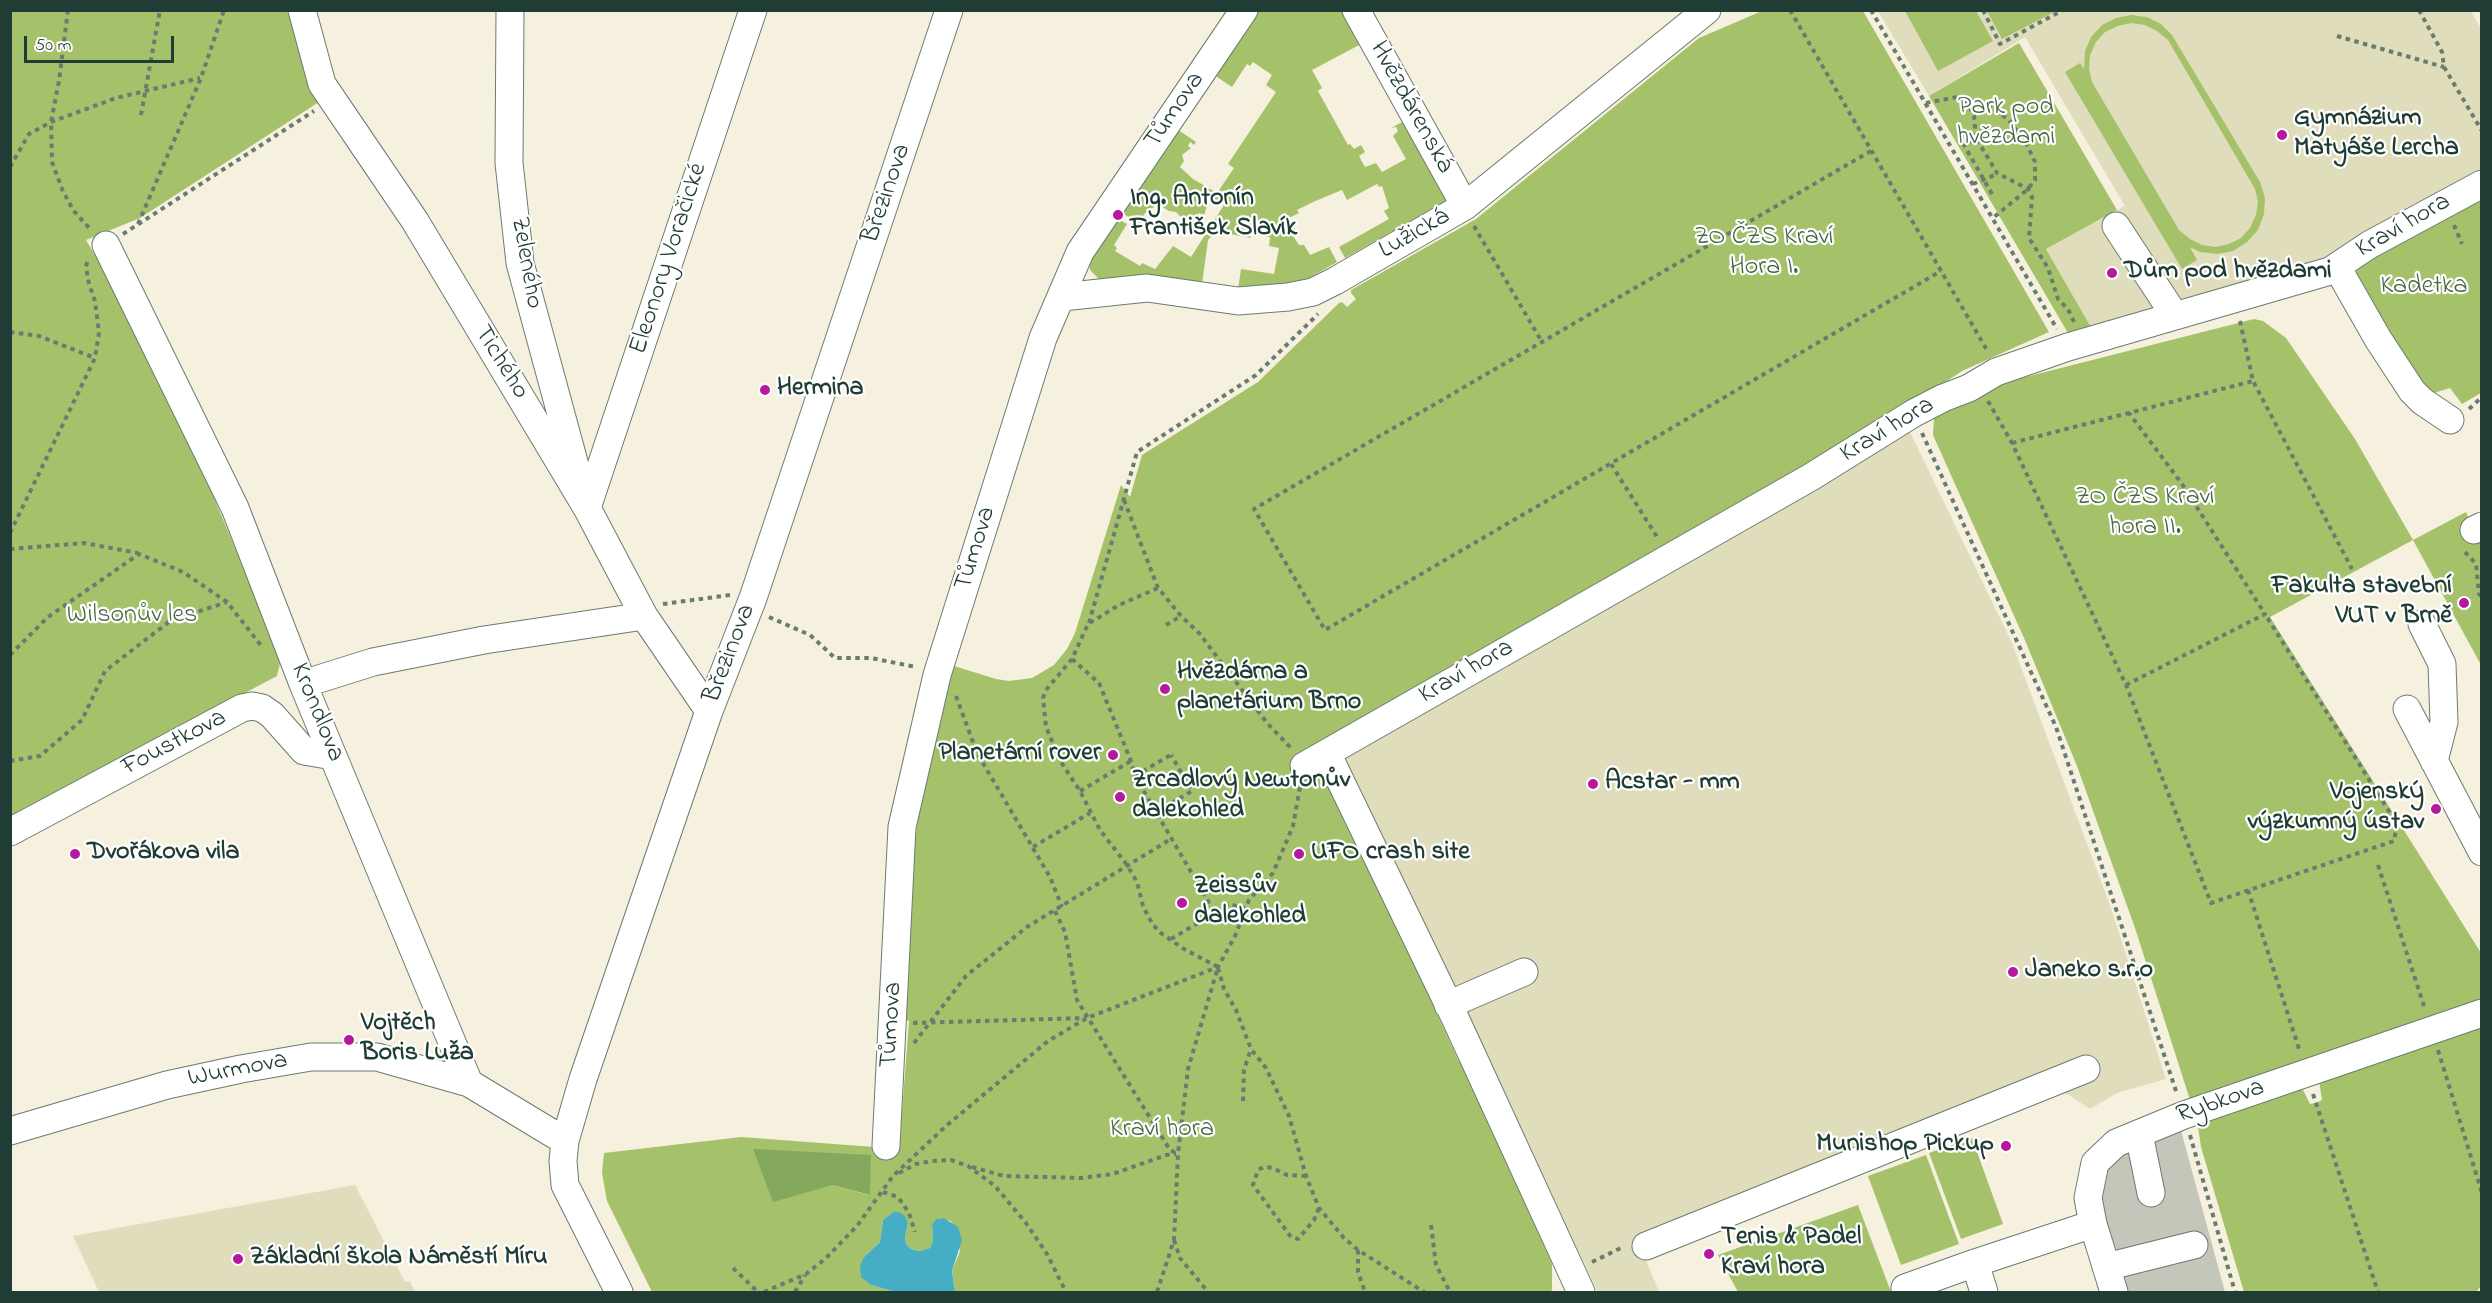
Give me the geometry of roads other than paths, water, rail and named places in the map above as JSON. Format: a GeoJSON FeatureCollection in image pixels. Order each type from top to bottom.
{"type":"FeatureCollection","features":[{"type":"Feature","properties":{"kind":"street","name":"Tichého"},"geometry":{"type":"LineString","coordinates":[[302,10],[318,74],[415,221],[587,508],[644,616],[709,711]]}},
{"type":"Feature","properties":{"kind":"street","name":"Zeleného"},"geometry":{"type":"LineString","coordinates":[[510,10],[510,163],[520,263],[587,508]]}},
{"type":"Feature","properties":{"kind":"street","name":"Eleonory Voračické"},"geometry":{"type":"LineString","coordinates":[[587,508],[753,10]]}},
{"type":"Feature","properties":{"kind":"street","name":"Březinova"},"geometry":{"type":"LineString","coordinates":[[619,1293],[565,1185],[564,1141],[583,1079],[709,711],[753,598],[950,10]]}},
{"type":"Feature","properties":{"kind":"street","name":"Tůmova"},"geometry":{"type":"LineString","coordinates":[[886,1146],[902,827],[938,675],[1043,338],[1080,252],[1244,10]]}},
{"type":"Feature","properties":{"kind":"street","name":"Hvězdárenská"},"geometry":{"type":"LineString","coordinates":[[1356,10],[1468,214]]}},
{"type":"Feature","properties":{"kind":"street","name":"Lužická"},"geometry":{"type":"LineString","coordinates":[[1062,297],[1148,288],[1238,301],[1288,297],[1314,292],[1468,214],[1707,10]]}},
{"type":"Feature","properties":{"kind":"street","name":"Kraví hora"},"geometry":{"type":"LineString","coordinates":[[1304,766],[1811,477],[1914,413],[1969,388],[1996,372],[2075,345],[2237,299],[2337,267],[2369,245],[2481,184]]}},
{"type":"Feature","properties":{"kind":"street"},"geometry":{"type":"LineString","coordinates":[[2116,226],[2175,316]]}},
{"type":"Feature","properties":{"kind":"street","name":"Krondlova"},"geometry":{"type":"LineString","coordinates":[[106,245],[235,508],[303,684],[469,1083]]}},
{"type":"Feature","properties":{"kind":"street"},"geometry":{"type":"LineString","coordinates":[[2337,267],[2378,339],[2412,391],[2422,401],[2450,420]]}},
{"type":"Feature","properties":{"kind":"street"},"geometry":{"type":"LineString","coordinates":[[303,684],[373,662],[484,640],[644,616]]}},
{"type":"Feature","properties":{"kind":"street"},"geometry":{"type":"LineString","coordinates":[[2422,624],[2442,664],[2444,722],[2434,761]]}},
{"type":"Feature","properties":{"kind":"street","name":"Foustkova"},"geometry":{"type":"LineString","coordinates":[[10,832],[242,708],[252,706],[262,708],[272,715],[304,751],[333,756]]}},
{"type":"Feature","properties":{"kind":"street"},"geometry":{"type":"LineString","coordinates":[[2407,709],[2481,852]]}},
{"type":"Feature","properties":{"kind":"street"},"geometry":{"type":"LineString","coordinates":[[1327,753],[1448,1005],[1576,1282]]}},
{"type":"Feature","properties":{"kind":"street"},"geometry":{"type":"LineString","coordinates":[[1448,1005],[1524,972]]}},
{"type":"Feature","properties":{"kind":"street","name":"Rybkova"},"geometry":{"type":"LineString","coordinates":[[2114,1293],[2093,1224],[2088,1198],[2095,1163],[2116,1143],[2184,1115],[2481,1013]]}},
{"type":"Feature","properties":{"kind":"street","name":"Wurmova"},"geometry":{"type":"LineString","coordinates":[[10,1131],[167,1085],[311,1057],[376,1057],[469,1083]]}},
{"type":"Feature","properties":{"kind":"street"},"geometry":{"type":"LineString","coordinates":[[1640,1244],[2086,1069]]}},
{"type":"Feature","properties":{"kind":"street"},"geometry":{"type":"LineString","coordinates":[[469,1083],[564,1141]]}},
{"type":"Feature","properties":{"kind":"street"},"geometry":{"type":"LineString","coordinates":[[2139,1134],[2151,1193]]}},
{"type":"Feature","properties":{"kind":"street"},"geometry":{"type":"LineString","coordinates":[[1905,1288],[2093,1224]]}},
{"type":"Feature","properties":{"kind":"street"},"geometry":{"type":"LineString","coordinates":[[2106,1267],[2193,1245]]}},
{"type":"Feature","properties":{"kind":"street"},"geometry":{"type":"LineString","coordinates":[[1975,1263],[1984,1293]]}},
{"type":"Feature","properties":{"kind":"water"},"geometry":{"type":"Polygon","coordinates":[[[893,1212],[899,1212],[905,1216],[908,1223],[906,1244],[911,1249],[919,1251],[930,1248],[933,1241],[932,1225],[936,1219],[944,1218],[958,1227],[962,1240],[952,1271],[955,1292],[896,1292],[871,1285],[861,1277],[860,1266],[864,1257],[880,1242],[883,1220],[893,1212]]]}},
{"type":"Feature","properties":{"kind":"place","name":"Gymnázium Matyáše Lercha"},"geometry":{"type":"Point","coordinates":[2282,135]}},
{"type":"Feature","properties":{"kind":"place","name":"Ing. Antonín František Slavík"},"geometry":{"type":"Point","coordinates":[1118,215]}},
{"type":"Feature","properties":{"kind":"place","name":"Dům pod hvězdami"},"geometry":{"type":"Point","coordinates":[2112,273]}},
{"type":"Feature","properties":{"kind":"place","name":"Hermina"},"geometry":{"type":"Point","coordinates":[765,390]}},
{"type":"Feature","properties":{"kind":"place","name":"Fakulta stavební VUT v Brně"},"geometry":{"type":"Point","coordinates":[2464,603]}},
{"type":"Feature","properties":{"kind":"place","name":"Hvězdárna a planetárium Brno"},"geometry":{"type":"Point","coordinates":[1165,689]}},
{"type":"Feature","properties":{"kind":"place","name":"Planetární rover"},"geometry":{"type":"Point","coordinates":[1113,755]}},
{"type":"Feature","properties":{"kind":"place","name":"Acstar - mm"},"geometry":{"type":"Point","coordinates":[1593,784]}},
{"type":"Feature","properties":{"kind":"place","name":"Zrcadlový Newtonův dalekohled"},"geometry":{"type":"Point","coordinates":[1120,797]}},
{"type":"Feature","properties":{"kind":"place","name":"Vojenský výzkumný ústav"},"geometry":{"type":"Point","coordinates":[2436,809]}},
{"type":"Feature","properties":{"kind":"place","name":"Dvořákova vila"},"geometry":{"type":"Point","coordinates":[75,854]}},
{"type":"Feature","properties":{"kind":"place","name":"UFO crash site"},"geometry":{"type":"Point","coordinates":[1299,854]}},
{"type":"Feature","properties":{"kind":"place","name":"Zeissův dalekohled"},"geometry":{"type":"Point","coordinates":[1182,903]}},
{"type":"Feature","properties":{"kind":"place","name":"Janeko s.r.o"},"geometry":{"type":"Point","coordinates":[2013,972]}},
{"type":"Feature","properties":{"kind":"place","name":"Vojtěch Boris Luža"},"geometry":{"type":"Point","coordinates":[349,1040]}},
{"type":"Feature","properties":{"kind":"place","name":"Munishop Pickup"},"geometry":{"type":"Point","coordinates":[2006,1146]}},
{"type":"Feature","properties":{"kind":"place","name":"Tenis & Padel Kraví hora"},"geometry":{"type":"Point","coordinates":[1709,1254]}},
{"type":"Feature","properties":{"kind":"place","name":"Základní škola Náměstí Míru"},"geometry":{"type":"Point","coordinates":[238,1259]}},
{"type":"Feature","properties":{"kind":"park label","name":"Park pod hvězdami"},"geometry":{"type":"Point","coordinates":[2006,124]}},
{"type":"Feature","properties":{"kind":"park label","name":"ZO ČZS Kraví Hora I."},"geometry":{"type":"Point","coordinates":[1764,254]}},
{"type":"Feature","properties":{"kind":"park label","name":"Kadetka"},"geometry":{"type":"Point","coordinates":[2424,288]}},
{"type":"Feature","properties":{"kind":"park label","name":"ZO ČZS Kraví hora II."},"geometry":{"type":"Point","coordinates":[2145,514]}},
{"type":"Feature","properties":{"kind":"park label","name":"Wilsonův les"},"geometry":{"type":"Point","coordinates":[132,617]}}]}
